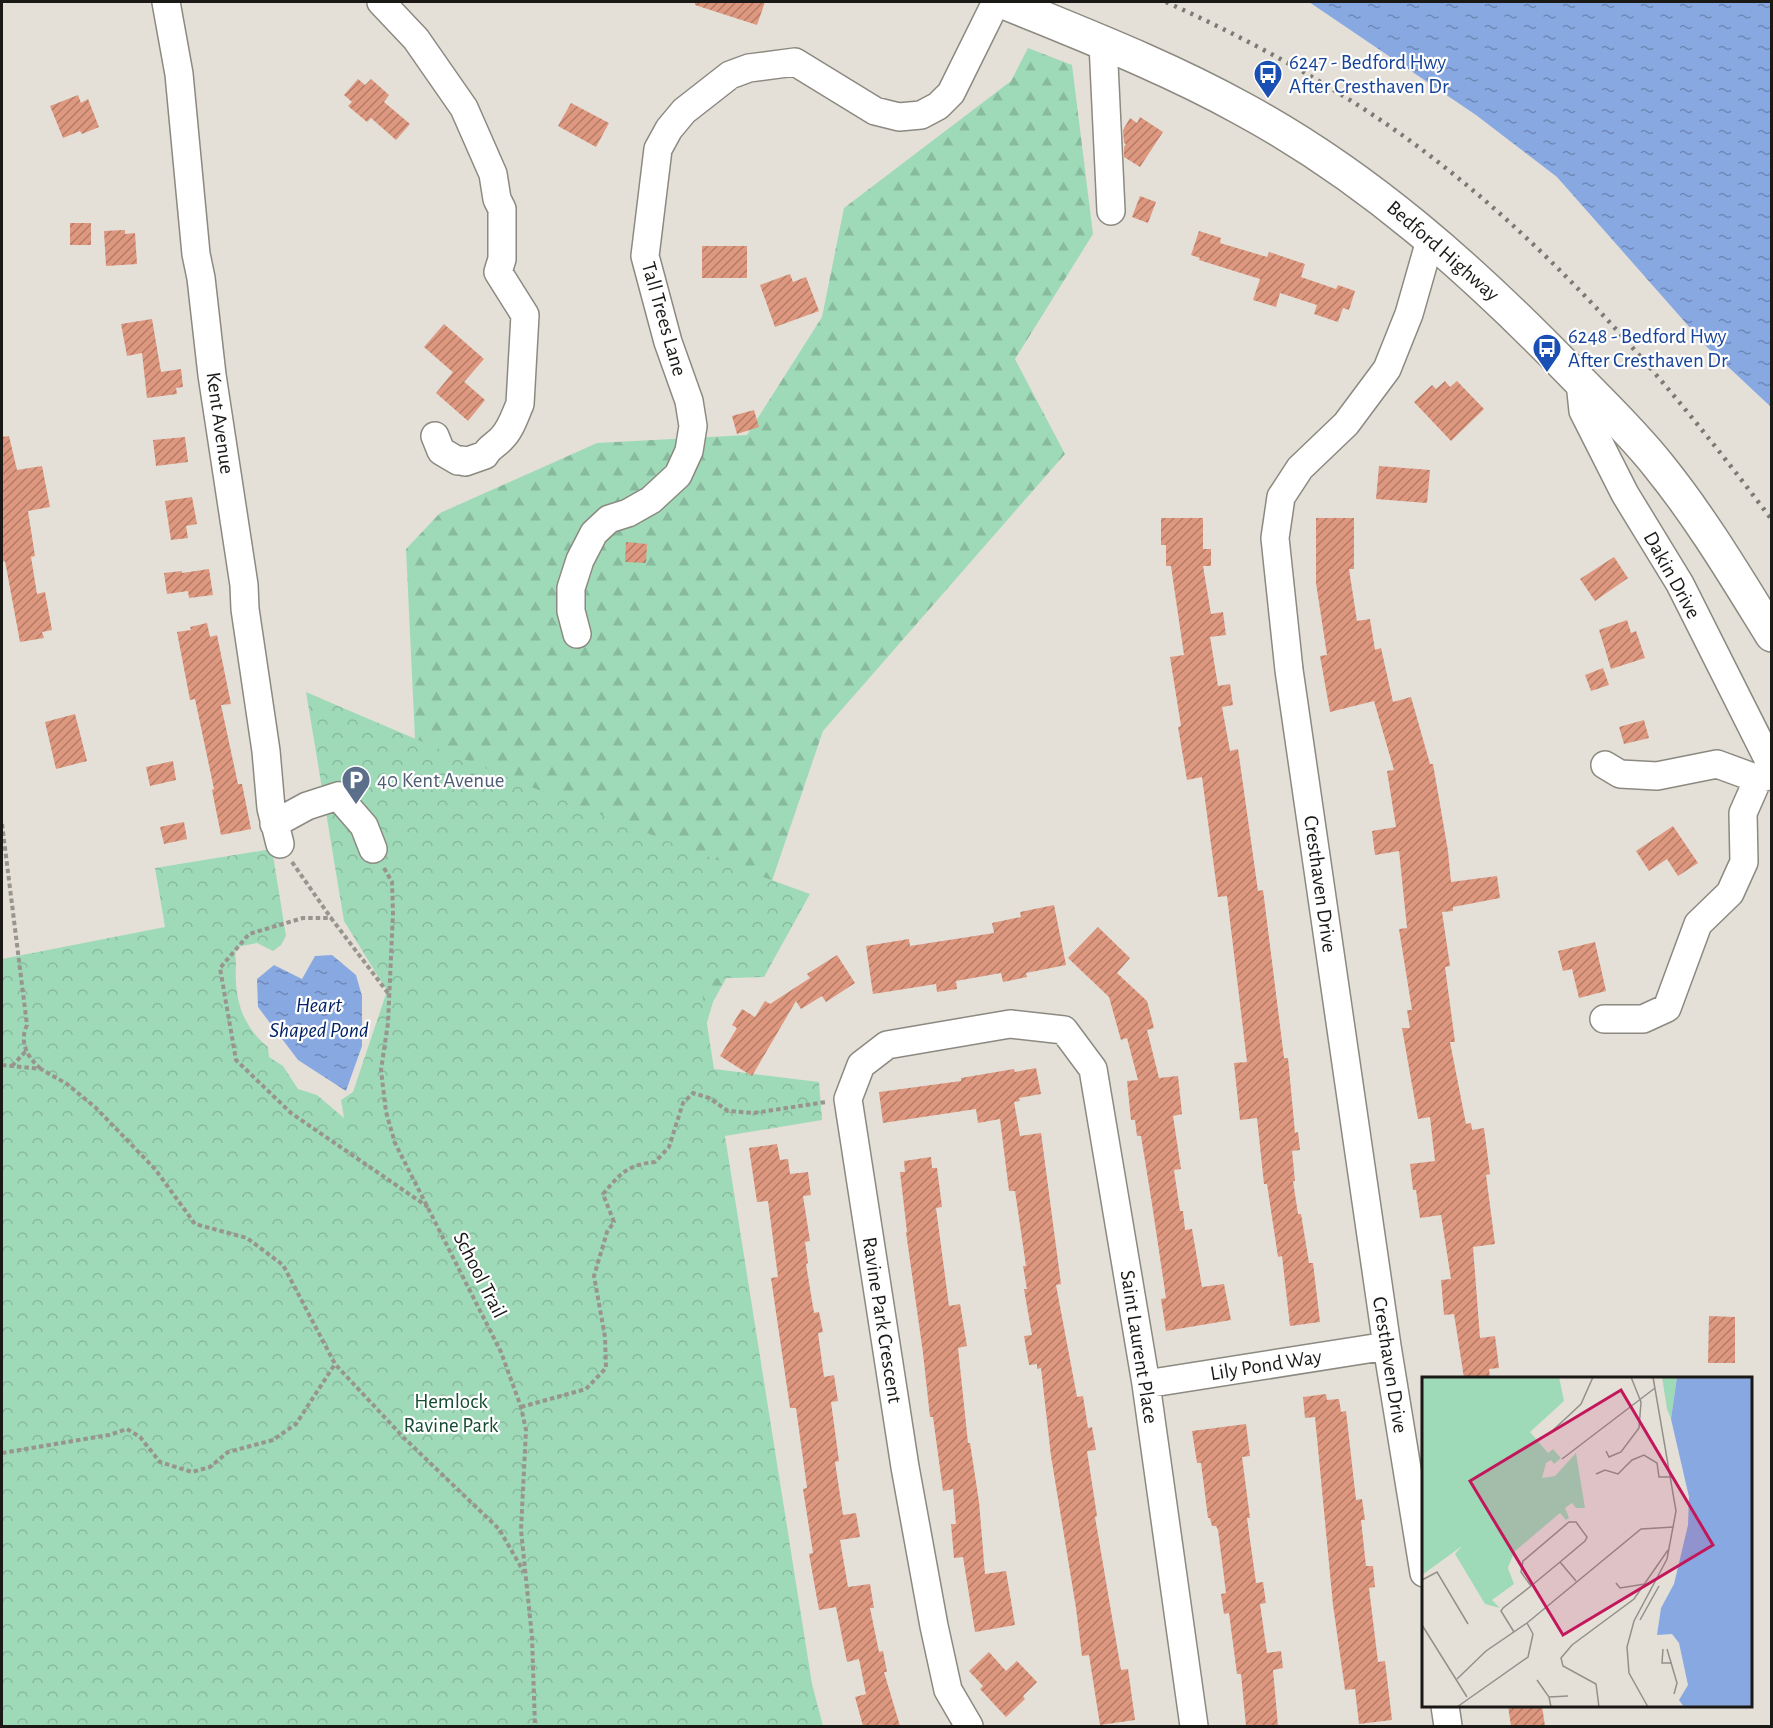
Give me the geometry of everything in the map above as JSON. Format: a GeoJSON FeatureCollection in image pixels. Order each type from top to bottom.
{"type":"FeatureCollection","features":[{"type":"Feature","properties":{"kind":"main road","name":"Bedford Highway"},"geometry":{"type":"LineString","coordinates":[[1004,2],[1103,43],[1240,107],[1300,142],[1372,190],[1431,237],[1512,311],[1658,464],[1719,549],[1772,635]]}},
{"type":"Feature","properties":{"kind":"street","name":"Kent Avenue"},"geometry":{"type":"LineString","coordinates":[[166,2],[179,74],[196,254],[244,585],[245,609],[266,751],[271,808],[277,834]]}},
{"type":"Feature","properties":{"kind":"street"},"geometry":{"type":"LineString","coordinates":[[381,2],[416,39],[464,108],[493,174],[501,209],[502,260],[498,272],[525,315],[519,404],[517,414],[502,439],[488,449],[485,455],[465,462],[458,461],[441,451],[435,436]]}},
{"type":"Feature","properties":{"kind":"street","name":"Tall Trees Lane"},"geometry":{"type":"LineString","coordinates":[[577,634],[572,611],[571,588],[580,560],[594,533],[609,519],[628,513],[651,500],[678,475],[689,451],[693,426],[689,401],[668,342],[645,256],[658,149],[669,129],[684,111],[730,75],[749,68],[795,62],[869,108],[886,115],[905,117],[927,112],[938,106],[951,93],[996,2]]}},
{"type":"Feature","properties":{"kind":"street"},"geometry":{"type":"LineString","coordinates":[[1103,43],[1110,211]]}},
{"type":"Feature","properties":{"kind":"street","name":"Cresthaven Drive"},"geometry":{"type":"LineString","coordinates":[[1422,1560],[1387,1346],[1289,669],[1275,538],[1281,497],[1300,468],[1346,424],[1387,369],[1409,314],[1431,237]]}},
{"type":"Feature","properties":{"kind":"street","name":"Dakin Drive"},"geometry":{"type":"LineString","coordinates":[[1580,382],[1583,411],[1625,494],[1680,584],[1767,774]]}},
{"type":"Feature","properties":{"kind":"street"},"geometry":{"type":"LineString","coordinates":[[1604,1019],[1643,1019],[1666,1008],[1698,924],[1730,893],[1744,862],[1743,813],[1767,774],[1717,764],[1657,776],[1620,774],[1605,765]]}},
{"type":"Feature","properties":{"kind":"street"},"geometry":{"type":"LineString","coordinates":[[277,834],[307,806],[338,796],[364,826],[373,849]]}},
{"type":"Feature","properties":{"kind":"street","name":"Ravine Park Crescent"},"geometry":{"type":"LineString","coordinates":[[969,1726],[948,1690],[934,1626],[905,1467],[848,1099],[861,1065],[887,1045],[1010,1024]]}},
{"type":"Feature","properties":{"kind":"street","name":"Saint Laurent Place"},"geometry":{"type":"LineString","coordinates":[[1010,1024],[1064,1030],[1093,1069],[1146,1384],[1194,1726]]}},
{"type":"Feature","properties":{"kind":"street","name":"Lily Pond Way"},"geometry":{"type":"LineString","coordinates":[[1146,1384],[1387,1346]]}},
{"type":"Feature","properties":{"kind":"street"},"geometry":{"type":"LineString","coordinates":[[1445,1707],[1448,1726]]}},
{"type":"Feature","properties":{"kind":"path"},"geometry":{"type":"LineString","coordinates":[[2,824],[27,1025],[23,1033],[26,1051],[33,1062],[67,1084],[96,1108],[155,1169],[195,1224],[247,1238],[283,1266],[335,1364],[403,1437],[499,1529],[526,1575]]}},
{"type":"Feature","properties":{"kind":"path"},"geometry":{"type":"LineString","coordinates":[[277,834],[331,918],[389,994]]}},
{"type":"Feature","properties":{"kind":"path","name":"School Trail"},"geometry":{"type":"LineString","coordinates":[[373,849],[392,882],[388,1023],[381,1070],[386,1112],[396,1143],[501,1352],[521,1407],[526,1430],[521,1530],[532,1637],[535,1726]]}},
{"type":"Feature","properties":{"kind":"path"},"geometry":{"type":"LineString","coordinates":[[331,918],[303,918],[249,934],[220,968],[236,1060],[291,1113],[429,1208]]}},
{"type":"Feature","properties":{"kind":"path"},"geometry":{"type":"LineString","coordinates":[[11,1066],[26,1051]]}},
{"type":"Feature","properties":{"kind":"path"},"geometry":{"type":"LineString","coordinates":[[2,1065],[41,1069]]}},
{"type":"Feature","properties":{"kind":"path"},"geometry":{"type":"LineString","coordinates":[[521,1407],[586,1389],[606,1368],[605,1337],[594,1276],[607,1232],[614,1222],[603,1194],[617,1177],[636,1164],[655,1162],[669,1147],[683,1103],[693,1093],[709,1098],[728,1111],[754,1113],[848,1099]]}},
{"type":"Feature","properties":{"kind":"path"},"geometry":{"type":"LineString","coordinates":[[2,1453],[109,1435],[127,1429],[140,1437],[160,1462],[192,1472],[210,1467],[228,1452],[273,1440],[296,1424],[335,1364]]}},
{"type":"Feature","properties":{"kind":"green space"},"geometry":{"type":"Polygon","coordinates":[[[1028,48],[1072,65],[1093,234],[1015,359],[1065,454],[823,731],[759,919],[713,1002],[669,1152],[2,1726],[2,1217],[249,1283],[414,1003],[415,739],[406,549],[440,513],[597,443],[747,435],[822,317],[844,208],[1011,81],[1028,48]]]}},
{"type":"Feature","properties":{"kind":"green space","name":"Hemlock Ravine Park"},"geometry":{"type":"Polygon","coordinates":[[[306,692],[556,797],[810,894],[764,977],[700,979],[714,1069],[819,1082],[822,1120],[725,1136],[812,1684],[823,1726],[2,1726],[2,959],[165,927],[155,868],[272,849],[286,936],[281,945],[273,951],[257,943],[237,947],[235,953],[238,1000],[246,1021],[268,1047],[269,1057],[283,1066],[298,1089],[317,1095],[344,1118],[341,1100],[353,1092],[387,991],[344,921],[306,692]]]}},
{"type":"Feature","properties":{"kind":"water"},"geometry":{"type":"Polygon","coordinates":[[[1309,2],[1771,2],[1771,407],[1707,347],[1557,177],[1476,115],[1309,2]]]}},
{"type":"Feature","properties":{"kind":"water","name":"Heart Shaped Pond"},"geometry":{"type":"Polygon","coordinates":[[[332,955],[356,975],[362,996],[362,1046],[346,1091],[298,1060],[258,1007],[257,979],[274,965],[302,979],[315,956],[332,955]]]}},
{"type":"Feature","properties":{"kind":"building"},"geometry":{"type":"Polygon","coordinates":[[[695,2],[765,2],[757,25],[695,5],[695,2]]]}},
{"type":"Feature","properties":{"kind":"building"},"geometry":{"type":"Polygon","coordinates":[[[358,79],[365,85],[371,79],[389,95],[384,102],[410,124],[396,140],[371,118],[367,122],[348,106],[352,102],[344,95],[358,79]]]}},
{"type":"Feature","properties":{"kind":"building"},"geometry":{"type":"Polygon","coordinates":[[[78,95],[81,103],[88,99],[99,127],[63,138],[50,106],[78,95]]]}},
{"type":"Feature","properties":{"kind":"building"},"geometry":{"type":"Polygon","coordinates":[[[571,103],[609,123],[596,147],[558,126],[571,103]]]}},
{"type":"Feature","properties":{"kind":"building"},"geometry":{"type":"Polygon","coordinates":[[[1140,117],[1163,132],[1140,167],[1124,157],[1126,144],[1123,130],[1130,118],[1137,123],[1140,117]]]}},
{"type":"Feature","properties":{"kind":"building"},"geometry":{"type":"Polygon","coordinates":[[[1140,196],[1156,202],[1148,223],[1132,217],[1140,196]]]}},
{"type":"Feature","properties":{"kind":"building"},"geometry":{"type":"Polygon","coordinates":[[[70,223],[91,223],[91,245],[70,245],[70,223]]]}},
{"type":"Feature","properties":{"kind":"building"},"geometry":{"type":"Polygon","coordinates":[[[125,230],[125,234],[135,233],[137,264],[106,266],[104,231],[125,230]]]}},
{"type":"Feature","properties":{"kind":"building"},"geometry":{"type":"Polygon","coordinates":[[[1199,231],[1221,238],[1220,243],[1267,257],[1269,252],[1305,264],[1301,277],[1336,289],[1338,285],[1355,291],[1349,310],[1343,308],[1338,322],[1314,314],[1317,305],[1280,293],[1276,307],[1253,300],[1260,279],[1199,260],[1200,258],[1191,255],[1199,231]]]}},
{"type":"Feature","properties":{"kind":"building"},"geometry":{"type":"Polygon","coordinates":[[[702,246],[747,246],[747,278],[702,278],[702,246]]]}},
{"type":"Feature","properties":{"kind":"building"},"geometry":{"type":"Polygon","coordinates":[[[790,274],[793,282],[806,277],[819,311],[775,327],[760,285],[790,274]]]}},
{"type":"Feature","properties":{"kind":"building"},"geometry":{"type":"Polygon","coordinates":[[[152,319],[161,372],[181,369],[183,387],[176,388],[177,394],[147,398],[142,353],[127,356],[121,324],[152,319]]]}},
{"type":"Feature","properties":{"kind":"building"},"geometry":{"type":"Polygon","coordinates":[[[444,324],[484,359],[464,382],[424,347],[444,324]]]}},
{"type":"Feature","properties":{"kind":"building"},"geometry":{"type":"Polygon","coordinates":[[[453,372],[485,400],[468,421],[436,393],[453,372]]]}},
{"type":"Feature","properties":{"kind":"building"},"geometry":{"type":"Polygon","coordinates":[[[1445,381],[1450,387],[1457,381],[1484,409],[1451,441],[1414,402],[1432,385],[1436,389],[1445,381]]]}},
{"type":"Feature","properties":{"kind":"building"},"geometry":{"type":"Polygon","coordinates":[[[754,410],[759,427],[737,434],[732,416],[754,410]]]}},
{"type":"Feature","properties":{"kind":"building"},"geometry":{"type":"Polygon","coordinates":[[[9,436],[17,470],[42,466],[50,507],[28,511],[35,556],[31,557],[37,594],[45,592],[52,630],[42,632],[44,638],[20,642],[5,561],[2,562],[2,437],[9,436]]]}},
{"type":"Feature","properties":{"kind":"building"},"geometry":{"type":"Polygon","coordinates":[[[185,437],[188,462],[156,466],[153,440],[185,437]]]}},
{"type":"Feature","properties":{"kind":"building"},"geometry":{"type":"Polygon","coordinates":[[[1379,466],[1430,470],[1427,503],[1376,499],[1379,466]]]}},
{"type":"Feature","properties":{"kind":"building"},"geometry":{"type":"Polygon","coordinates":[[[192,497],[197,524],[186,526],[188,538],[171,540],[165,501],[192,497]]]}},
{"type":"Feature","properties":{"kind":"building"},"geometry":{"type":"Polygon","coordinates":[[[1161,518],[1203,518],[1203,549],[1211,549],[1211,566],[1203,566],[1211,614],[1223,612],[1226,635],[1210,637],[1218,686],[1230,684],[1233,705],[1222,707],[1230,751],[1238,749],[1258,891],[1263,890],[1284,1058],[1288,1058],[1295,1133],[1298,1132],[1300,1150],[1292,1151],[1295,1181],[1293,1181],[1309,1263],[1313,1263],[1320,1322],[1290,1326],[1282,1256],[1278,1257],[1267,1184],[1264,1184],[1257,1118],[1240,1120],[1234,1063],[1247,1062],[1227,896],[1218,897],[1202,777],[1187,780],[1170,657],[1184,655],[1171,566],[1166,566],[1166,545],[1161,545],[1161,518]]]}},
{"type":"Feature","properties":{"kind":"building"},"geometry":{"type":"Polygon","coordinates":[[[1316,518],[1354,518],[1354,569],[1349,569],[1357,621],[1370,619],[1375,650],[1381,648],[1393,702],[1411,697],[1430,764],[1433,764],[1451,882],[1497,876],[1500,898],[1453,907],[1453,911],[1442,912],[1450,966],[1445,967],[1455,1042],[1450,1042],[1466,1124],[1471,1123],[1472,1130],[1484,1128],[1490,1174],[1486,1175],[1495,1244],[1473,1247],[1480,1338],[1495,1336],[1499,1368],[1489,1369],[1490,1377],[1464,1377],[1454,1314],[1444,1315],[1441,1280],[1451,1279],[1441,1215],[1420,1218],[1416,1190],[1413,1190],[1410,1164],[1435,1161],[1430,1117],[1418,1119],[1402,1028],[1410,1028],[1407,1010],[1412,1010],[1399,929],[1407,928],[1399,851],[1375,855],[1372,831],[1396,827],[1387,771],[1394,770],[1374,701],[1330,712],[1320,656],[1327,655],[1316,583],[1316,518]]]}},
{"type":"Feature","properties":{"kind":"building"},"geometry":{"type":"Polygon","coordinates":[[[626,542],[647,544],[646,563],[625,562],[626,542]]]}},
{"type":"Feature","properties":{"kind":"building"},"geometry":{"type":"Polygon","coordinates":[[[1614,557],[1628,578],[1595,601],[1580,579],[1614,557]]]}},
{"type":"Feature","properties":{"kind":"building"},"geometry":{"type":"Polygon","coordinates":[[[209,569],[213,595],[189,598],[188,591],[167,594],[164,573],[209,569]]]}},
{"type":"Feature","properties":{"kind":"building"},"geometry":{"type":"Polygon","coordinates":[[[1627,620],[1631,633],[1636,631],[1645,658],[1611,669],[1599,630],[1627,620]]]}},
{"type":"Feature","properties":{"kind":"building"},"geometry":{"type":"Polygon","coordinates":[[[207,623],[210,637],[217,635],[231,704],[221,705],[238,784],[242,784],[251,829],[221,835],[195,699],[190,700],[177,632],[191,630],[190,627],[207,623]]]}},
{"type":"Feature","properties":{"kind":"building"},"geometry":{"type":"Polygon","coordinates":[[[1603,668],[1609,685],[1591,691],[1585,675],[1603,668]]]}},
{"type":"Feature","properties":{"kind":"building"},"geometry":{"type":"Polygon","coordinates":[[[75,714],[87,761],[56,769],[45,722],[75,714]]]}},
{"type":"Feature","properties":{"kind":"building"},"geometry":{"type":"Polygon","coordinates":[[[1644,720],[1649,738],[1624,744],[1619,727],[1644,720]]]}},
{"type":"Feature","properties":{"kind":"building"},"geometry":{"type":"Polygon","coordinates":[[[173,761],[176,780],[150,786],[146,767],[173,761]]]}},
{"type":"Feature","properties":{"kind":"building"},"geometry":{"type":"Polygon","coordinates":[[[184,822],[187,839],[164,844],[160,827],[184,822]]]}},
{"type":"Feature","properties":{"kind":"building"},"geometry":{"type":"Polygon","coordinates":[[[1673,826],[1698,863],[1678,876],[1667,859],[1649,871],[1636,851],[1673,826]]]}},
{"type":"Feature","properties":{"kind":"building"},"geometry":{"type":"Polygon","coordinates":[[[1054,905],[1066,965],[1026,973],[1027,977],[1003,982],[1001,973],[956,981],[957,989],[937,992],[936,984],[873,994],[866,946],[909,939],[910,946],[994,933],[992,923],[1021,917],[1020,912],[1054,905]]]}},
{"type":"Feature","properties":{"kind":"building"},"geometry":{"type":"Polygon","coordinates":[[[1098,927],[1130,958],[1117,973],[1147,1001],[1154,1028],[1147,1030],[1159,1078],[1178,1076],[1182,1114],[1173,1116],[1181,1169],[1174,1170],[1180,1211],[1183,1211],[1185,1230],[1192,1229],[1202,1287],[1224,1284],[1231,1320],[1166,1331],[1161,1299],[1166,1298],[1141,1136],[1137,1136],[1135,1120],[1131,1120],[1127,1081],[1138,1080],[1127,1038],[1121,1040],[1109,997],[1068,958],[1098,927]]]}},
{"type":"Feature","properties":{"kind":"building"},"geometry":{"type":"Polygon","coordinates":[[[1595,942],[1606,991],[1579,998],[1572,969],[1563,971],[1558,951],[1595,942]]]}},
{"type":"Feature","properties":{"kind":"building"},"geometry":{"type":"Polygon","coordinates":[[[837,955],[855,983],[826,1002],[822,996],[801,1009],[796,1001],[752,1076],[720,1056],[737,1028],[732,1025],[742,1009],[755,1017],[765,1001],[770,1004],[810,978],[807,974],[837,955]]]}},
{"type":"Feature","properties":{"kind":"building"},"geometry":{"type":"Polygon","coordinates":[[[1036,1068],[1041,1094],[1019,1098],[1020,1101],[1014,1102],[1020,1136],[1041,1133],[1061,1284],[1056,1285],[1077,1397],[1083,1396],[1088,1428],[1092,1427],[1096,1450],[1087,1451],[1097,1516],[1095,1517],[1121,1670],[1128,1669],[1135,1720],[1100,1725],[1089,1655],[1082,1656],[1051,1456],[1041,1368],[1037,1369],[1037,1364],[1029,1365],[1024,1336],[1032,1335],[1024,1289],[1027,1289],[1023,1266],[1026,1266],[1015,1191],[1009,1191],[1000,1119],[978,1123],[976,1109],[883,1123],[879,1092],[961,1081],[961,1078],[1014,1069],[1015,1072],[1036,1068]]]}},
{"type":"Feature","properties":{"kind":"building"},"geometry":{"type":"Polygon","coordinates":[[[777,1144],[780,1160],[788,1159],[790,1174],[808,1172],[811,1195],[803,1196],[810,1241],[805,1242],[808,1263],[806,1264],[814,1313],[819,1312],[823,1332],[818,1333],[824,1377],[834,1375],[838,1401],[831,1402],[839,1461],[835,1462],[843,1515],[856,1513],[860,1537],[840,1540],[848,1587],[870,1584],[874,1608],[870,1608],[879,1652],[883,1651],[887,1672],[884,1672],[900,1726],[863,1726],[855,1697],[866,1694],[859,1659],[847,1662],[836,1607],[819,1610],[809,1554],[813,1553],[803,1489],[807,1488],[796,1408],[790,1408],[771,1278],[778,1277],[768,1201],[757,1202],[749,1148],[777,1144]]]}},
{"type":"Feature","properties":{"kind":"building"},"geometry":{"type":"Polygon","coordinates":[[[931,1157],[932,1168],[937,1168],[942,1207],[936,1208],[949,1306],[960,1304],[967,1346],[958,1348],[968,1443],[970,1443],[979,1502],[985,1574],[1006,1571],[1015,1625],[975,1632],[963,1557],[954,1558],[951,1524],[956,1524],[953,1489],[943,1491],[933,1417],[930,1417],[900,1172],[905,1172],[904,1161],[931,1157]]]}},
{"type":"Feature","properties":{"kind":"building"},"geometry":{"type":"Polygon","coordinates":[[[1709,1316],[1735,1317],[1735,1363],[1708,1363],[1709,1316]]]}},
{"type":"Feature","properties":{"kind":"building"},"geometry":{"type":"Polygon","coordinates":[[[1326,1394],[1327,1400],[1339,1399],[1341,1412],[1346,1411],[1356,1500],[1362,1499],[1365,1520],[1361,1520],[1366,1566],[1373,1566],[1375,1587],[1369,1588],[1378,1662],[1385,1661],[1392,1720],[1359,1724],[1355,1689],[1345,1690],[1333,1605],[1315,1417],[1305,1418],[1303,1397],[1326,1394]]]}},
{"type":"Feature","properties":{"kind":"building"},"geometry":{"type":"Polygon","coordinates":[[[1246,1424],[1250,1456],[1242,1457],[1256,1583],[1263,1582],[1266,1603],[1260,1604],[1267,1653],[1281,1651],[1283,1668],[1273,1670],[1278,1726],[1246,1726],[1241,1674],[1237,1674],[1229,1613],[1224,1614],[1221,1594],[1226,1593],[1218,1530],[1216,1526],[1212,1526],[1208,1518],[1201,1463],[1197,1463],[1192,1431],[1246,1424]]]}},
{"type":"Feature","properties":{"kind":"building"},"geometry":{"type":"Polygon","coordinates":[[[989,1652],[1006,1671],[1017,1661],[1037,1682],[1023,1696],[1025,1699],[1006,1717],[980,1689],[983,1686],[969,1671],[989,1652]]]}},
{"type":"Feature","properties":{"kind":"building"},"geometry":{"type":"Polygon","coordinates":[[[1508,1707],[1542,1707],[1545,1726],[1511,1726],[1508,1707]]]}},
{"type":"Feature","properties":{"kind":"railway"},"geometry":{"type":"LineString","coordinates":[[1166,2],[1227,31],[1346,97],[1402,135],[1506,219],[1555,265],[1646,363],[1772,520]]}},
{"type":"Feature","properties":{"kind":"place","name":"6247 - Bedford Hwy After Cresthaven Dr"},"geometry":{"type":"Point","coordinates":[1268,100]}},
{"type":"Feature","properties":{"kind":"place","name":"6248 - Bedford Hwy After Cresthaven Dr"},"geometry":{"type":"Point","coordinates":[1547,374]}},
{"type":"Feature","properties":{"kind":"place","name":"40 Kent Avenue"},"geometry":{"type":"Point","coordinates":[356,806]}}]}
